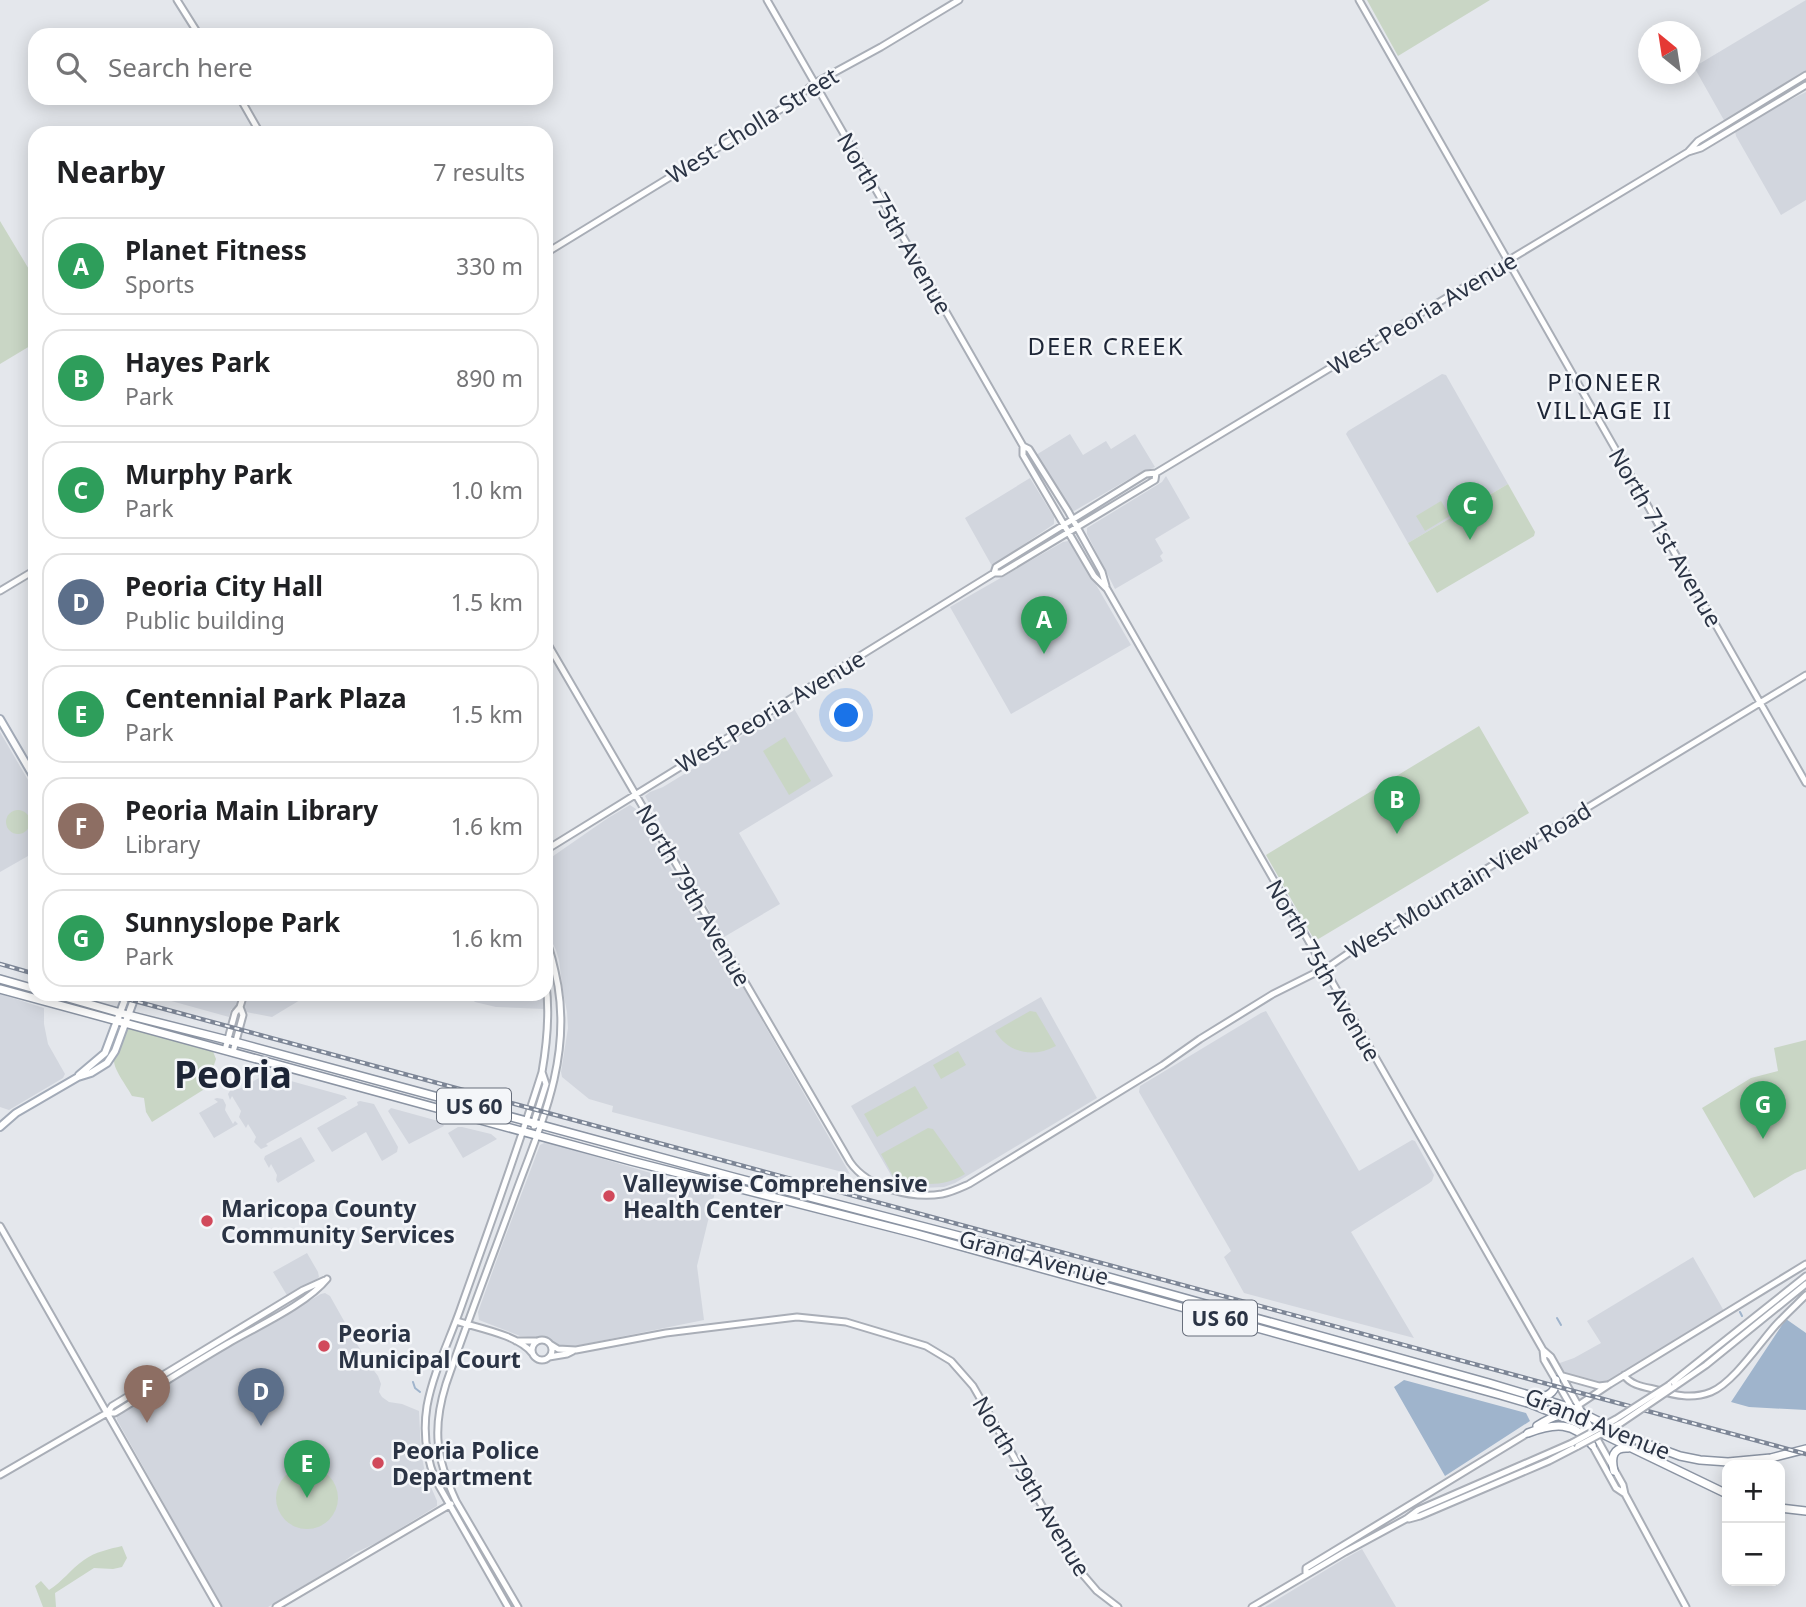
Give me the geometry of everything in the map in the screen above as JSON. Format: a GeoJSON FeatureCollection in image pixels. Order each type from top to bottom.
{"type":"FeatureCollection","features":[{"type":"Feature","properties":{"kind":"highway"},"geometry":{"type":"LineString","coordinates":[[0,979],[28,987]]}},
{"type":"Feature","properties":{"kind":"highway","name":"Grand Avenue"},"geometry":{"type":"LineString","coordinates":[[0,989],[28,996]]}},
{"type":"Feature","properties":{"kind":"highway","name":"Grand Avenue"},"geometry":{"type":"LineString","coordinates":[[51,1001],[232,1041],[990,1244],[1537,1396],[1668,1452],[1715,1462],[1764,1459],[1806,1449]]}},
{"type":"Feature","properties":{"kind":"highway","name":"Grand Avenue"},"geometry":{"type":"LineString","coordinates":[[74,1001],[229,1051],[671,1171],[913,1233],[1531,1404],[1555,1414],[1579,1414]]}},
{"type":"Feature","properties":{"kind":"highway"},"geometry":{"type":"LineString","coordinates":[[1216,1317],[1219,1308]]}},
{"type":"Feature","properties":{"kind":"highway"},"geometry":{"type":"LineString","coordinates":[[1537,1396],[1552,1392],[1558,1377]]}},
{"type":"Feature","properties":{"kind":"highway"},"geometry":{"type":"LineString","coordinates":[[1531,1404],[1539,1413],[1537,1426]]}},
{"type":"Feature","properties":{"kind":"highway"},"geometry":{"type":"LineString","coordinates":[[1528,1433],[1555,1414],[1579,1414]]}},
{"type":"Feature","properties":{"kind":"highway","name":"Grand Avenue"},"geometry":{"type":"LineString","coordinates":[[1579,1414],[1590,1428],[1722,1492]]}},
{"type":"Feature","properties":{"kind":"highway"},"geometry":{"type":"LineString","coordinates":[[1528,1433],[1545,1426],[1564,1426],[1580,1432],[1592,1445]]}},
{"type":"Feature","properties":{"kind":"highway"},"geometry":{"type":"LineString","coordinates":[[1614,1471],[1612,1457],[1615,1451],[1623,1447],[1635,1450]]}},
{"type":"Feature","properties":{"kind":"highway"},"geometry":{"type":"LineString","coordinates":[[1785,1509],[1806,1511]]}},
{"type":"Feature","properties":{"kind":"main road"},"geometry":{"type":"LineString","coordinates":[[177,0],[195,28]]}},
{"type":"Feature","properties":{"kind":"main road","name":"North 75th Avenue"},"geometry":{"type":"LineString","coordinates":[[767,0],[1023,446],[1029,449],[1072,519],[1102,572],[1107,589],[1543,1350],[1544,1360],[1558,1377],[1579,1414],[1592,1445],[1616,1488],[1625,1494]]}},
{"type":"Feature","properties":{"kind":"main road","name":"West Cholla Street"},"geometry":{"type":"LineString","coordinates":[[553,249],[786,106],[815,83],[959,0]]}},
{"type":"Feature","properties":{"kind":"main road","name":"North 71st Avenue"},"geometry":{"type":"LineString","coordinates":[[1359,0],[1806,783]]}},
{"type":"Feature","properties":{"kind":"main road","name":"West Peoria Avenue"},"geometry":{"type":"LineString","coordinates":[[1688,152],[1698,141],[1806,75]]}},
{"type":"Feature","properties":{"kind":"main road","name":"West Peoria Avenue"},"geometry":{"type":"LineString","coordinates":[[994,573],[996,567],[1146,474],[1156,474],[1688,152],[1701,148],[1806,85]]}},
{"type":"Feature","properties":{"kind":"main road"},"geometry":{"type":"LineString","coordinates":[[1729,132],[1732,125],[1762,102]]}},
{"type":"Feature","properties":{"kind":"main road"},"geometry":{"type":"LineString","coordinates":[[244,105],[256,126]]}},
{"type":"Feature","properties":{"kind":"main road","name":"North 75th Avenue"},"geometry":{"type":"LineString","coordinates":[[1023,446],[1023,455],[1063,524],[1094,576],[1107,589]]}},
{"type":"Feature","properties":{"kind":"main road"},"geometry":{"type":"LineString","coordinates":[[1023,455],[1035,465],[1038,464]]}},
{"type":"Feature","properties":{"kind":"main road","name":"West Peoria Avenue"},"geometry":{"type":"LineString","coordinates":[[553,846],[994,573],[1001,573],[1069,533],[1155,480],[1156,474]]}},
{"type":"Feature","properties":{"kind":"main road"},"geometry":{"type":"LineString","coordinates":[[1132,483],[1137,491]]}},
{"type":"Feature","properties":{"kind":"main road"},"geometry":{"type":"LineString","coordinates":[[0,591],[28,573]]}},
{"type":"Feature","properties":{"kind":"main road","name":"North 79th Avenue"},"geometry":{"type":"LineString","coordinates":[[553,653],[841,1149]]}},
{"type":"Feature","properties":{"kind":"main road","name":"West Mountain View Road"},"geometry":{"type":"LineString","coordinates":[[841,1149],[862,1177],[890,1188],[928,1195],[957,1189],[1105,1101],[1273,994],[1323,969],[1806,676]]}},
{"type":"Feature","properties":{"kind":"main road"},"geometry":{"type":"LineString","coordinates":[[0,719],[28,767]]}},
{"type":"Feature","properties":{"kind":"main road"},"geometry":{"type":"LineString","coordinates":[[508,1607],[435,1479],[429,1462],[425,1434],[427,1406],[435,1378],[522,1131],[533,1122],[558,1064],[562,1026],[553,959]]}},
{"type":"Feature","properties":{"kind":"main road"},"geometry":{"type":"LineString","coordinates":[[553,1000],[560,999]]}},
{"type":"Feature","properties":{"kind":"main road"},"geometry":{"type":"LineString","coordinates":[[123,1018],[126,1001]]}},
{"type":"Feature","properties":{"kind":"main road"},"geometry":{"type":"LineString","coordinates":[[0,1127],[13,1115],[78,1077],[105,1053],[132,1001]]}},
{"type":"Feature","properties":{"kind":"main road"},"geometry":{"type":"LineString","coordinates":[[229,1051],[243,1015],[240,1007],[242,1001]]}},
{"type":"Feature","properties":{"kind":"main road"},"geometry":{"type":"LineString","coordinates":[[518,1607],[456,1501],[444,1475],[438,1452],[437,1422],[448,1377],[537,1135],[533,1122],[547,1045],[548,1001]]}},
{"type":"Feature","properties":{"kind":"main road"},"geometry":{"type":"LineString","coordinates":[[0,1226],[218,1607]]}},
{"type":"Feature","properties":{"kind":"main road"},"geometry":{"type":"LineString","coordinates":[[1579,1414],[1610,1384],[1806,1264]]}},
{"type":"Feature","properties":{"kind":"main road"},"geometry":{"type":"LineString","coordinates":[[1671,1386],[1806,1276]]}},
{"type":"Feature","properties":{"kind":"main road"},"geometry":{"type":"LineString","coordinates":[[0,1475],[107,1413],[112,1406],[145,1386],[179,1369],[284,1311],[318,1290],[327,1279],[260,1316],[179,1369],[115,1413],[107,1413]]}},
{"type":"Feature","properties":{"kind":"main road"},"geometry":{"type":"LineString","coordinates":[[1252,1607],[1306,1575],[1306,1568],[1406,1519],[1418,1510],[1575,1444],[1706,1365],[1806,1284]]}},
{"type":"Feature","properties":{"kind":"main road"},"geometry":{"type":"LineString","coordinates":[[1624,1375],[1635,1384],[1674,1395],[1698,1396],[1710,1392],[1728,1380],[1806,1295]]}},
{"type":"Feature","properties":{"kind":"main road"},"geometry":{"type":"LineString","coordinates":[[280,1304],[284,1311]]}},
{"type":"Feature","properties":{"kind":"main road"},"geometry":{"type":"LineString","coordinates":[[260,1316],[264,1322]]}},
{"type":"Feature","properties":{"kind":"main road","name":"North 79th Avenue"},"geometry":{"type":"LineString","coordinates":[[576,1350],[666,1333],[797,1317],[846,1322],[926,1346],[951,1361],[967,1378],[1079,1570],[1097,1591],[1118,1607]]}},
{"type":"Feature","properties":{"kind":"main road"},"geometry":{"type":"LineString","coordinates":[[456,1321],[516,1340],[543,1340],[562,1350],[576,1350]]}},
{"type":"Feature","properties":{"kind":"main road"},"geometry":{"type":"LineString","coordinates":[[516,1340],[539,1359],[576,1350]]}},
{"type":"Feature","properties":{"kind":"main road"},"geometry":{"type":"LineString","coordinates":[[532,1353],[536,1341]]}},
{"type":"Feature","properties":{"kind":"main road"},"geometry":{"type":"LineString","coordinates":[[548,1357],[552,1350],[550,1344]]}},
{"type":"Feature","properties":{"kind":"main road"},"geometry":{"type":"LineString","coordinates":[[1558,1377],[1599,1386],[1610,1384]]}},
{"type":"Feature","properties":{"kind":"main road"},"geometry":{"type":"LineString","coordinates":[[145,1386],[148,1392]]}},
{"type":"Feature","properties":{"kind":"main road","name":"North 75th Avenue"},"geometry":{"type":"LineString","coordinates":[[1590,1428],[1623,1485],[1625,1494],[1686,1607]]}},
{"type":"Feature","properties":{"kind":"main road"},"geometry":{"type":"LineString","coordinates":[[1323,1561],[1528,1433]]}},
{"type":"Feature","properties":{"kind":"main road"},"geometry":{"type":"LineString","coordinates":[[429,1462],[438,1452]]}},
{"type":"Feature","properties":{"kind":"main road"},"geometry":{"type":"LineString","coordinates":[[276,1607],[456,1501]]}},
{"type":"Feature","properties":{"kind":"shaded area"},"geometry":{"type":"Polygon","coordinates":[[[1806,0],[1806,71],[1725,122],[1701,79],[1701,63],[1806,0]]]}},
{"type":"Feature","properties":{"kind":"shaded area"},"geometry":{"type":"Polygon","coordinates":[[[1806,92],[1806,200],[1781,215],[1735,131],[1806,92]]]}},
{"type":"Feature","properties":{"kind":"shaded area"},"geometry":{"type":"Polygon","coordinates":[[[1442,374],[1446,375],[1508,484],[1408,543],[1346,434],[1442,374]]]}},
{"type":"Feature","properties":{"kind":"shaded area"},"geometry":{"type":"Polygon","coordinates":[[[1070,434],[1083,455],[1106,441],[1111,449],[1135,434],[1155,467],[1074,511],[1070,510],[1036,455],[1070,434]]]}},
{"type":"Feature","properties":{"kind":"shaded area"},"geometry":{"type":"Polygon","coordinates":[[[1166,476],[1190,518],[1155,539],[1163,553],[1160,556],[1163,561],[1115,589],[1087,534],[1087,528],[1162,482],[1166,476]]]}},
{"type":"Feature","properties":{"kind":"shaded area"},"geometry":{"type":"Polygon","coordinates":[[[1030,478],[1054,517],[1054,524],[992,566],[965,518],[1030,478]]]}},
{"type":"Feature","properties":{"kind":"shaded area"},"geometry":{"type":"Polygon","coordinates":[[[1068,541],[1073,545],[1131,645],[1011,714],[950,607],[1068,541]]]}},
{"type":"Feature","properties":{"kind":"shaded area"},"geometry":{"type":"Polygon","coordinates":[[[792,705],[833,776],[739,833],[780,904],[724,937],[645,796],[732,745],[743,735],[792,705]]]}},
{"type":"Feature","properties":{"kind":"shaded area"},"geometry":{"type":"Polygon","coordinates":[[[0,732],[28,780],[28,856],[0,872],[0,732]]]}},
{"type":"Feature","properties":{"kind":"shaded area"},"geometry":{"type":"Polygon","coordinates":[[[630,805],[636,809],[674,873],[685,886],[850,1174],[612,1112],[613,1106],[589,1099],[562,1077],[568,1028],[559,960],[553,944],[553,856],[630,805]]]}},
{"type":"Feature","properties":{"kind":"shaded area"},"geometry":{"type":"Polygon","coordinates":[[[0,994],[44,1008],[48,1044],[65,1074],[63,1078],[9,1110],[0,1107],[0,994]]]}},
{"type":"Feature","properties":{"kind":"shaded area"},"geometry":{"type":"Polygon","coordinates":[[[1041,997],[1097,1098],[955,1183],[944,1187],[922,1188],[895,1182],[851,1106],[1041,997]]]}},
{"type":"Feature","properties":{"kind":"shaded area"},"geometry":{"type":"Polygon","coordinates":[[[171,1001],[298,1001],[272,1017],[231,1009],[229,1017],[171,1001]]]}},
{"type":"Feature","properties":{"kind":"shaded area"},"geometry":{"type":"Polygon","coordinates":[[[543,1001],[544,1009],[496,1007],[475,1002],[543,1001]]]}},
{"type":"Feature","properties":{"kind":"shaded area"},"geometry":{"type":"Polygon","coordinates":[[[1266,1011],[1359,1171],[1412,1140],[1434,1175],[1428,1184],[1351,1232],[1414,1338],[1244,1293],[1224,1257],[1231,1251],[1139,1092],[1140,1086],[1266,1011]]]}},
{"type":"Feature","properties":{"kind":"shaded area"},"geometry":{"type":"Polygon","coordinates":[[[262,1073],[345,1096],[347,1099],[261,1149],[254,1142],[256,1137],[248,1124],[246,1128],[239,1117],[241,1111],[232,1096],[230,1100],[228,1094],[231,1089],[239,1089],[261,1077],[258,1075],[262,1073]]]}},
{"type":"Feature","properties":{"kind":"shaded area"},"geometry":{"type":"Polygon","coordinates":[[[214,1099],[223,1099],[225,1110],[233,1124],[235,1121],[238,1124],[214,1138],[199,1113],[218,1102],[214,1099]]]}},
{"type":"Feature","properties":{"kind":"shaded area"},"geometry":{"type":"Polygon","coordinates":[[[357,1102],[374,1104],[398,1147],[397,1152],[382,1161],[366,1132],[332,1152],[317,1128],[358,1105],[357,1102]]]}},
{"type":"Feature","properties":{"kind":"shaded area"},"geometry":{"type":"Polygon","coordinates":[[[391,1108],[442,1122],[444,1126],[409,1144],[388,1111],[391,1108]]]}},
{"type":"Feature","properties":{"kind":"shaded area"},"geometry":{"type":"Polygon","coordinates":[[[458,1127],[491,1134],[497,1139],[463,1158],[448,1133],[458,1127]]]}},
{"type":"Feature","properties":{"kind":"shaded area"},"geometry":{"type":"Polygon","coordinates":[[[301,1137],[315,1161],[278,1183],[277,1175],[271,1164],[269,1168],[265,1156],[301,1137]]]}},
{"type":"Feature","properties":{"kind":"shaded area"},"geometry":{"type":"Polygon","coordinates":[[[546,1142],[715,1192],[697,1266],[704,1320],[565,1348],[537,1338],[520,1336],[479,1320],[478,1312],[501,1248],[540,1145],[546,1142]]]}},
{"type":"Feature","properties":{"kind":"shaded area"},"geometry":{"type":"Polygon","coordinates":[[[307,1253],[319,1277],[288,1297],[273,1272],[307,1253]]]}},
{"type":"Feature","properties":{"kind":"shaded area"},"geometry":{"type":"Polygon","coordinates":[[[1693,1257],[1724,1311],[1606,1383],[1596,1384],[1568,1376],[1561,1371],[1557,1364],[1601,1343],[1587,1321],[1693,1257]]]}},
{"type":"Feature","properties":{"kind":"shaded area"},"geometry":{"type":"Polygon","coordinates":[[[325,1293],[330,1296],[378,1376],[382,1397],[389,1402],[419,1411],[421,1452],[425,1473],[437,1506],[268,1607],[222,1607],[117,1416],[232,1343],[325,1293]]]}},
{"type":"Feature","properties":{"kind":"shaded area"},"geometry":{"type":"Polygon","coordinates":[[[1362,1549],[1396,1607],[1265,1607],[1344,1559],[1362,1549]]]}},
{"type":"Feature","properties":{"kind":"green space"},"geometry":{"type":"Polygon","coordinates":[[[1367,0],[1490,0],[1398,56],[1367,0]]]}},
{"type":"Feature","properties":{"kind":"green space"},"geometry":{"type":"Polygon","coordinates":[[[0,221],[28,268],[28,347],[0,364],[0,221]]]}},
{"type":"Feature","properties":{"kind":"green space"},"geometry":{"type":"Polygon","coordinates":[[[1508,484],[1535,532],[1534,536],[1437,593],[1408,543],[1508,484]]]}},
{"type":"Feature","properties":{"kind":"green space"},"geometry":{"type":"Polygon","coordinates":[[[1441,501],[1450,516],[1425,531],[1416,516],[1441,501]]]}},
{"type":"Feature","properties":{"kind":"green space"},"geometry":{"type":"Polygon","coordinates":[[[1479,726],[1529,813],[1315,941],[1266,855],[1479,726]]]}},
{"type":"Feature","properties":{"kind":"green space"},"geometry":{"type":"Polygon","coordinates":[[[785,737],[811,781],[789,795],[763,751],[785,737]]]}},
{"type":"Feature","properties":{"kind":"green space"},"geometry":{"type":"Polygon","coordinates":[[[18,810],[27,813],[27,831],[18,834],[9,831],[6,822],[9,813],[18,810]]]}},
{"type":"Feature","properties":{"kind":"green space"},"geometry":{"type":"Polygon","coordinates":[[[1030,1011],[1036,1012],[1056,1046],[1039,1052],[1023,1052],[1007,1045],[995,1031],[1030,1011]]]}},
{"type":"Feature","properties":{"kind":"green space"},"geometry":{"type":"Polygon","coordinates":[[[132,1028],[212,1049],[216,1059],[212,1071],[212,1088],[203,1090],[152,1122],[146,1112],[144,1098],[132,1096],[115,1065],[114,1058],[121,1040],[127,1029],[132,1028]]]}},
{"type":"Feature","properties":{"kind":"green space"},"geometry":{"type":"Polygon","coordinates":[[[1806,1040],[1806,1169],[1754,1198],[1702,1108],[1751,1078],[1778,1071],[1774,1048],[1806,1040]]]}},
{"type":"Feature","properties":{"kind":"green space"},"geometry":{"type":"Polygon","coordinates":[[[958,1051],[966,1065],[941,1079],[933,1065],[958,1051]]]}},
{"type":"Feature","properties":{"kind":"green space"},"geometry":{"type":"Polygon","coordinates":[[[915,1086],[928,1108],[877,1137],[864,1114],[915,1086]]]}},
{"type":"Feature","properties":{"kind":"green space"},"geometry":{"type":"Polygon","coordinates":[[[928,1128],[933,1129],[965,1174],[948,1182],[929,1184],[893,1176],[881,1154],[928,1128]]]}},
{"type":"Feature","properties":{"kind":"green space"},"geometry":{"type":"Polygon","coordinates":[[[307,1467],[329,1476],[338,1498],[329,1520],[307,1529],[285,1520],[276,1498],[285,1476],[307,1467]]]}},
{"type":"Feature","properties":{"kind":"green space"},"geometry":{"type":"Polygon","coordinates":[[[122,1546],[127,1558],[122,1567],[94,1568],[55,1593],[56,1607],[43,1607],[35,1586],[41,1581],[49,1590],[88,1557],[122,1546]]]}},
{"type":"Feature","properties":{"kind":"water"},"geometry":{"type":"Polygon","coordinates":[[[1786,1319],[1806,1333],[1806,1410],[1749,1407],[1731,1402],[1786,1319]]]}},
{"type":"Feature","properties":{"kind":"water"},"geometry":{"type":"Polygon","coordinates":[[[1404,1380],[1526,1413],[1530,1421],[1445,1476],[1394,1387],[1404,1380]]]}},
{"type":"Feature","properties":{"kind":"waterway"},"geometry":{"type":"LineString","coordinates":[[1740,1312],[1742,1316]]}},
{"type":"Feature","properties":{"kind":"waterway"},"geometry":{"type":"LineString","coordinates":[[1557,1318],[1561,1325]]}},
{"type":"Feature","properties":{"kind":"waterway"},"geometry":{"type":"LineString","coordinates":[[413,1382],[420,1392]]}},
{"type":"Feature","properties":{"kind":"railway"},"geometry":{"type":"LineString","coordinates":[[0,964],[28,972]]}},
{"type":"Feature","properties":{"kind":"railway"},"geometry":{"type":"LineString","coordinates":[[135,1001],[1806,1454]]}},
{"type":"Feature","properties":{"kind":"place","name":"Murphy Park"},"geometry":{"type":"Point","coordinates":[1470,540]}},
{"type":"Feature","properties":{"kind":"place","name":"Planet Fitness"},"geometry":{"type":"Point","coordinates":[1044,654]}},
{"type":"Feature","properties":{"kind":"place","name":"Hayes Park"},"geometry":{"type":"Point","coordinates":[1397,834]}},
{"type":"Feature","properties":{"kind":"place","name":"Sunnyslope Park"},"geometry":{"type":"Point","coordinates":[1763,1139]}},
{"type":"Feature","properties":{"kind":"place","name":"Valleywise Comprehensive Health Center"},"geometry":{"type":"Point","coordinates":[609,1196]}},
{"type":"Feature","properties":{"kind":"place","name":"Maricopa County Community Services"},"geometry":{"type":"Point","coordinates":[207,1221]}},
{"type":"Feature","properties":{"kind":"place","name":"Peoria Municipal Court"},"geometry":{"type":"Point","coordinates":[324,1346]}},
{"type":"Feature","properties":{"kind":"place","name":"Peoria Main Library"},"geometry":{"type":"Point","coordinates":[147,1423]}},
{"type":"Feature","properties":{"kind":"place","name":"Peoria City Hall"},"geometry":{"type":"Point","coordinates":[261,1426]}},
{"type":"Feature","properties":{"kind":"place","name":"Peoria Police Department"},"geometry":{"type":"Point","coordinates":[378,1463]}},
{"type":"Feature","properties":{"kind":"place","name":"Centennial Park Plaza"},"geometry":{"type":"Point","coordinates":[307,1498]}},
{"type":"Feature","properties":{"kind":"district","name":"DEER CREEK"},"geometry":{"type":"Point","coordinates":[1106,345]}},
{"type":"Feature","properties":{"kind":"district","name":"PIONEER VILLAGE II"},"geometry":{"type":"Point","coordinates":[1605,395]}},
{"type":"Feature","properties":{"kind":"district","name":"Peoria"},"geometry":{"type":"Point","coordinates":[233,1073]}}]}
